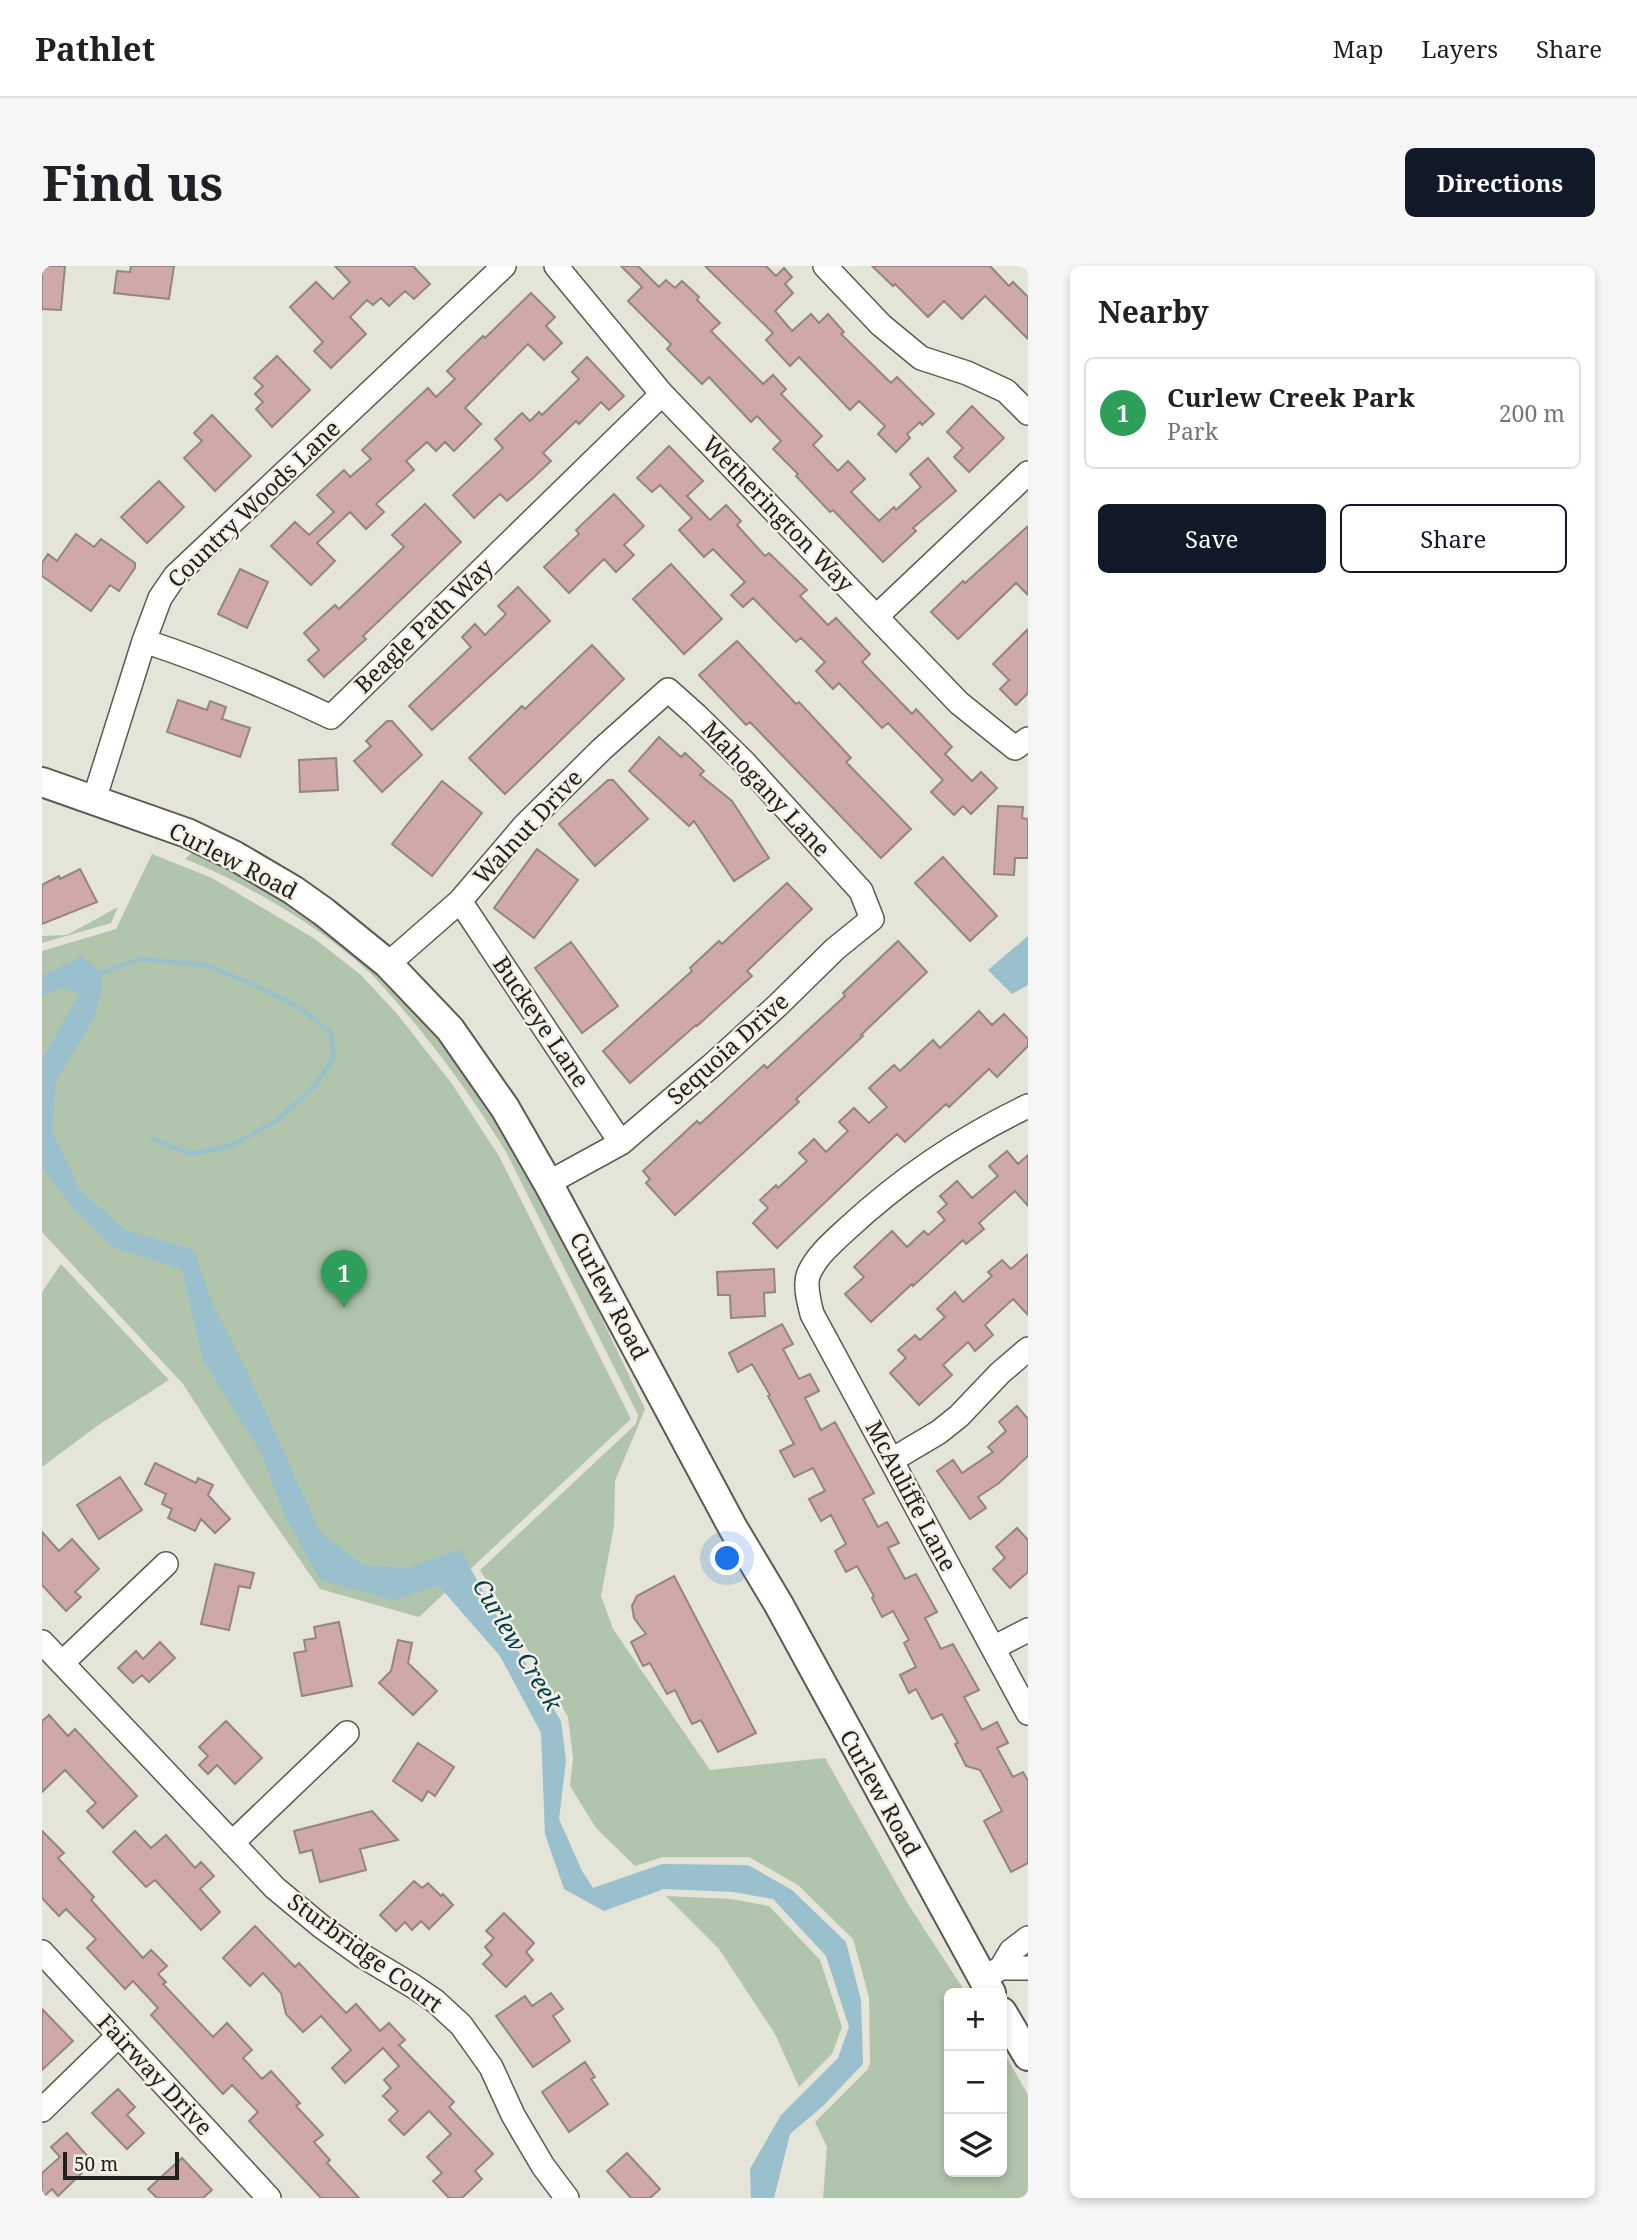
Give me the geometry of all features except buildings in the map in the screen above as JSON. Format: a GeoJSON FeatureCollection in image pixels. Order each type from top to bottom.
{"type":"FeatureCollection","features":[{"type":"Feature","properties":{"kind":"main road","name":"Curlew Road"},"geometry":{"type":"LineString","coordinates":[[42,782],[187,833],[293,890],[388,964],[450,1030],[478,1066],[505,1108],[548,1183],[733,1528],[991,1980]]}},
{"type":"Feature","properties":{"kind":"main road"},"geometry":{"type":"LineString","coordinates":[[1007,2020],[1028,2056]]}},
{"type":"Feature","properties":{"kind":"street","name":"Country Woods Lane"},"geometry":{"type":"LineString","coordinates":[[94,800],[144,641],[160,598],[175,576],[504,266]]}},
{"type":"Feature","properties":{"kind":"street","name":"Wetherington Way"},"geometry":{"type":"LineString","coordinates":[[556,266],[662,394],[960,703],[1021,744]]}},
{"type":"Feature","properties":{"kind":"street"},"geometry":{"type":"LineString","coordinates":[[825,266],[881,325],[921,358],[967,373],[1006,391],[1028,413]]}},
{"type":"Feature","properties":{"kind":"street","name":"Beagle Path Way"},"geometry":{"type":"LineString","coordinates":[[144,641],[190,656],[331,717],[662,394]]}},
{"type":"Feature","properties":{"kind":"street"},"geometry":{"type":"LineString","coordinates":[[877,616],[1028,472]]}},
{"type":"Feature","properties":{"kind":"street","name":"Mahogany Lane"},"geometry":{"type":"LineString","coordinates":[[668,690],[744,762],[860,891]]}},
{"type":"Feature","properties":{"kind":"street","name":"Walnut Drive"},"geometry":{"type":"LineString","coordinates":[[388,964],[460,901],[524,826],[602,749],[668,690]]}},
{"type":"Feature","properties":{"kind":"street","name":"Sequoia Drive"},"geometry":{"type":"LineString","coordinates":[[548,1183],[621,1143],[778,1005],[835,949],[872,919],[860,891]]}},
{"type":"Feature","properties":{"kind":"street","name":"Buckeye Lane"},"geometry":{"type":"LineString","coordinates":[[460,901],[621,1143]]}},
{"type":"Feature","properties":{"kind":"street","name":"McAuliffe Lane"},"geometry":{"type":"LineString","coordinates":[[1028,1106],[959,1143],[875,1203],[825,1249],[808,1275],[808,1299],[812,1314],[1028,1713]]}},
{"type":"Feature","properties":{"kind":"street"},"geometry":{"type":"LineString","coordinates":[[892,1460],[939,1432],[959,1416],[1000,1373],[1028,1349]]}},
{"type":"Feature","properties":{"kind":"street"},"geometry":{"type":"LineString","coordinates":[[62,1663],[166,1564]]}},
{"type":"Feature","properties":{"kind":"street"},"geometry":{"type":"LineString","coordinates":[[993,1648],[1028,1630]]}},
{"type":"Feature","properties":{"kind":"street","name":"Sturbridge Court"},"geometry":{"type":"LineString","coordinates":[[42,1642],[275,1888],[321,1927],[361,1955],[414,1986],[461,2025],[491,2067],[513,2115],[543,2166],[567,2198]]}},
{"type":"Feature","properties":{"kind":"street"},"geometry":{"type":"LineString","coordinates":[[232,1843],[347,1733]]}},
{"type":"Feature","properties":{"kind":"street"},"geometry":{"type":"LineString","coordinates":[[991,1980],[1010,1951],[1028,1938]]}},
{"type":"Feature","properties":{"kind":"street","name":"Fairway Drive"},"geometry":{"type":"LineString","coordinates":[[42,1952],[258,2194]]}},
{"type":"Feature","properties":{"kind":"street"},"geometry":{"type":"LineString","coordinates":[[991,1980],[1028,1968]]}},
{"type":"Feature","properties":{"kind":"street"},"geometry":{"type":"LineString","coordinates":[[42,2110],[118,2036]]}},
{"type":"Feature","properties":{"kind":"green space"},"geometry":{"type":"Polygon","coordinates":[[[197,848],[337,931],[443,1035],[530,1168],[645,1409],[615,1481],[614,1526],[601,1596],[613,1629],[710,1770],[825,1758],[908,1904],[963,1988],[944,1988],[944,2177],[1007,2177],[1007,2058],[1028,2095],[1028,2198],[823,2198],[827,2147],[815,2122],[868,2069],[870,2063],[869,1997],[853,1939],[798,1885],[749,1857],[663,1857],[635,1866],[596,1828],[570,1786],[573,1758],[568,1717],[480,1570],[636,1424],[638,1415],[506,1152],[467,1092],[408,1015],[367,970],[327,937],[257,893],[185,859],[197,848]]]}},
{"type":"Feature","properties":{"kind":"green space"},"geometry":{"type":"Polygon","coordinates":[[[152,854],[212,878],[315,939],[361,975],[398,1015],[452,1084],[499,1156],[631,1419],[419,1617],[320,1589],[183,1384],[42,1232],[42,951],[116,929],[152,854]]]}},
{"type":"Feature","properties":{"kind":"green space"},"geometry":{"type":"Polygon","coordinates":[[[118,907],[111,923],[42,943],[42,936],[67,935],[118,907]]]}},
{"type":"Feature","properties":{"kind":"green space"},"geometry":{"type":"Polygon","coordinates":[[[61,1264],[169,1380],[97,1426],[42,1467],[42,1292],[61,1264]]]}},
{"type":"Feature","properties":{"kind":"green space"},"geometry":{"type":"Polygon","coordinates":[[[666,1896],[731,1899],[769,1906],[820,1960],[842,2027],[832,2054],[799,2087],[775,2034],[719,1949],[666,1896]]]}},
{"type":"Feature","properties":{"kind":"water"},"geometry":{"type":"Polygon","coordinates":[[[1028,936],[1028,985],[1012,994],[988,970],[1028,936]]]}},
{"type":"Feature","properties":{"kind":"water"},"geometry":{"type":"Polygon","coordinates":[[[82,956],[102,973],[103,981],[95,1017],[56,1081],[52,1131],[80,1190],[125,1230],[194,1250],[213,1304],[249,1375],[320,1532],[363,1565],[407,1568],[460,1549],[492,1608],[561,1721],[566,1760],[559,1819],[582,1871],[593,1888],[662,1864],[748,1865],[792,1890],[846,1942],[861,2000],[863,2064],[823,2106],[790,2134],[774,2198],[751,2198],[750,2169],[781,2115],[838,2058],[849,2027],[826,1956],[773,1899],[733,1892],[664,1889],[604,1911],[564,1889],[545,1834],[541,1733],[500,1656],[438,1585],[394,1600],[320,1580],[285,1516],[261,1453],[203,1360],[182,1269],[112,1247],[73,1208],[42,1167],[42,1060],[79,994],[61,988],[42,996],[42,976],[82,956]]]}},
{"type":"Feature","properties":{"kind":"waterway"},"geometry":{"type":"LineString","coordinates":[[99,974],[139,959],[206,965],[302,1009],[331,1033],[334,1057],[314,1087],[276,1121],[230,1146],[191,1154],[152,1139]]}},
{"type":"Feature","properties":{"kind":"place","name":"Curlew Creek Park"},"geometry":{"type":"Point","coordinates":[344,1308]}},
{"type":"Feature","properties":{"kind":"water label","name":"Curlew Creek"},"geometry":{"type":"Point","coordinates":[517,1645]}}]}
